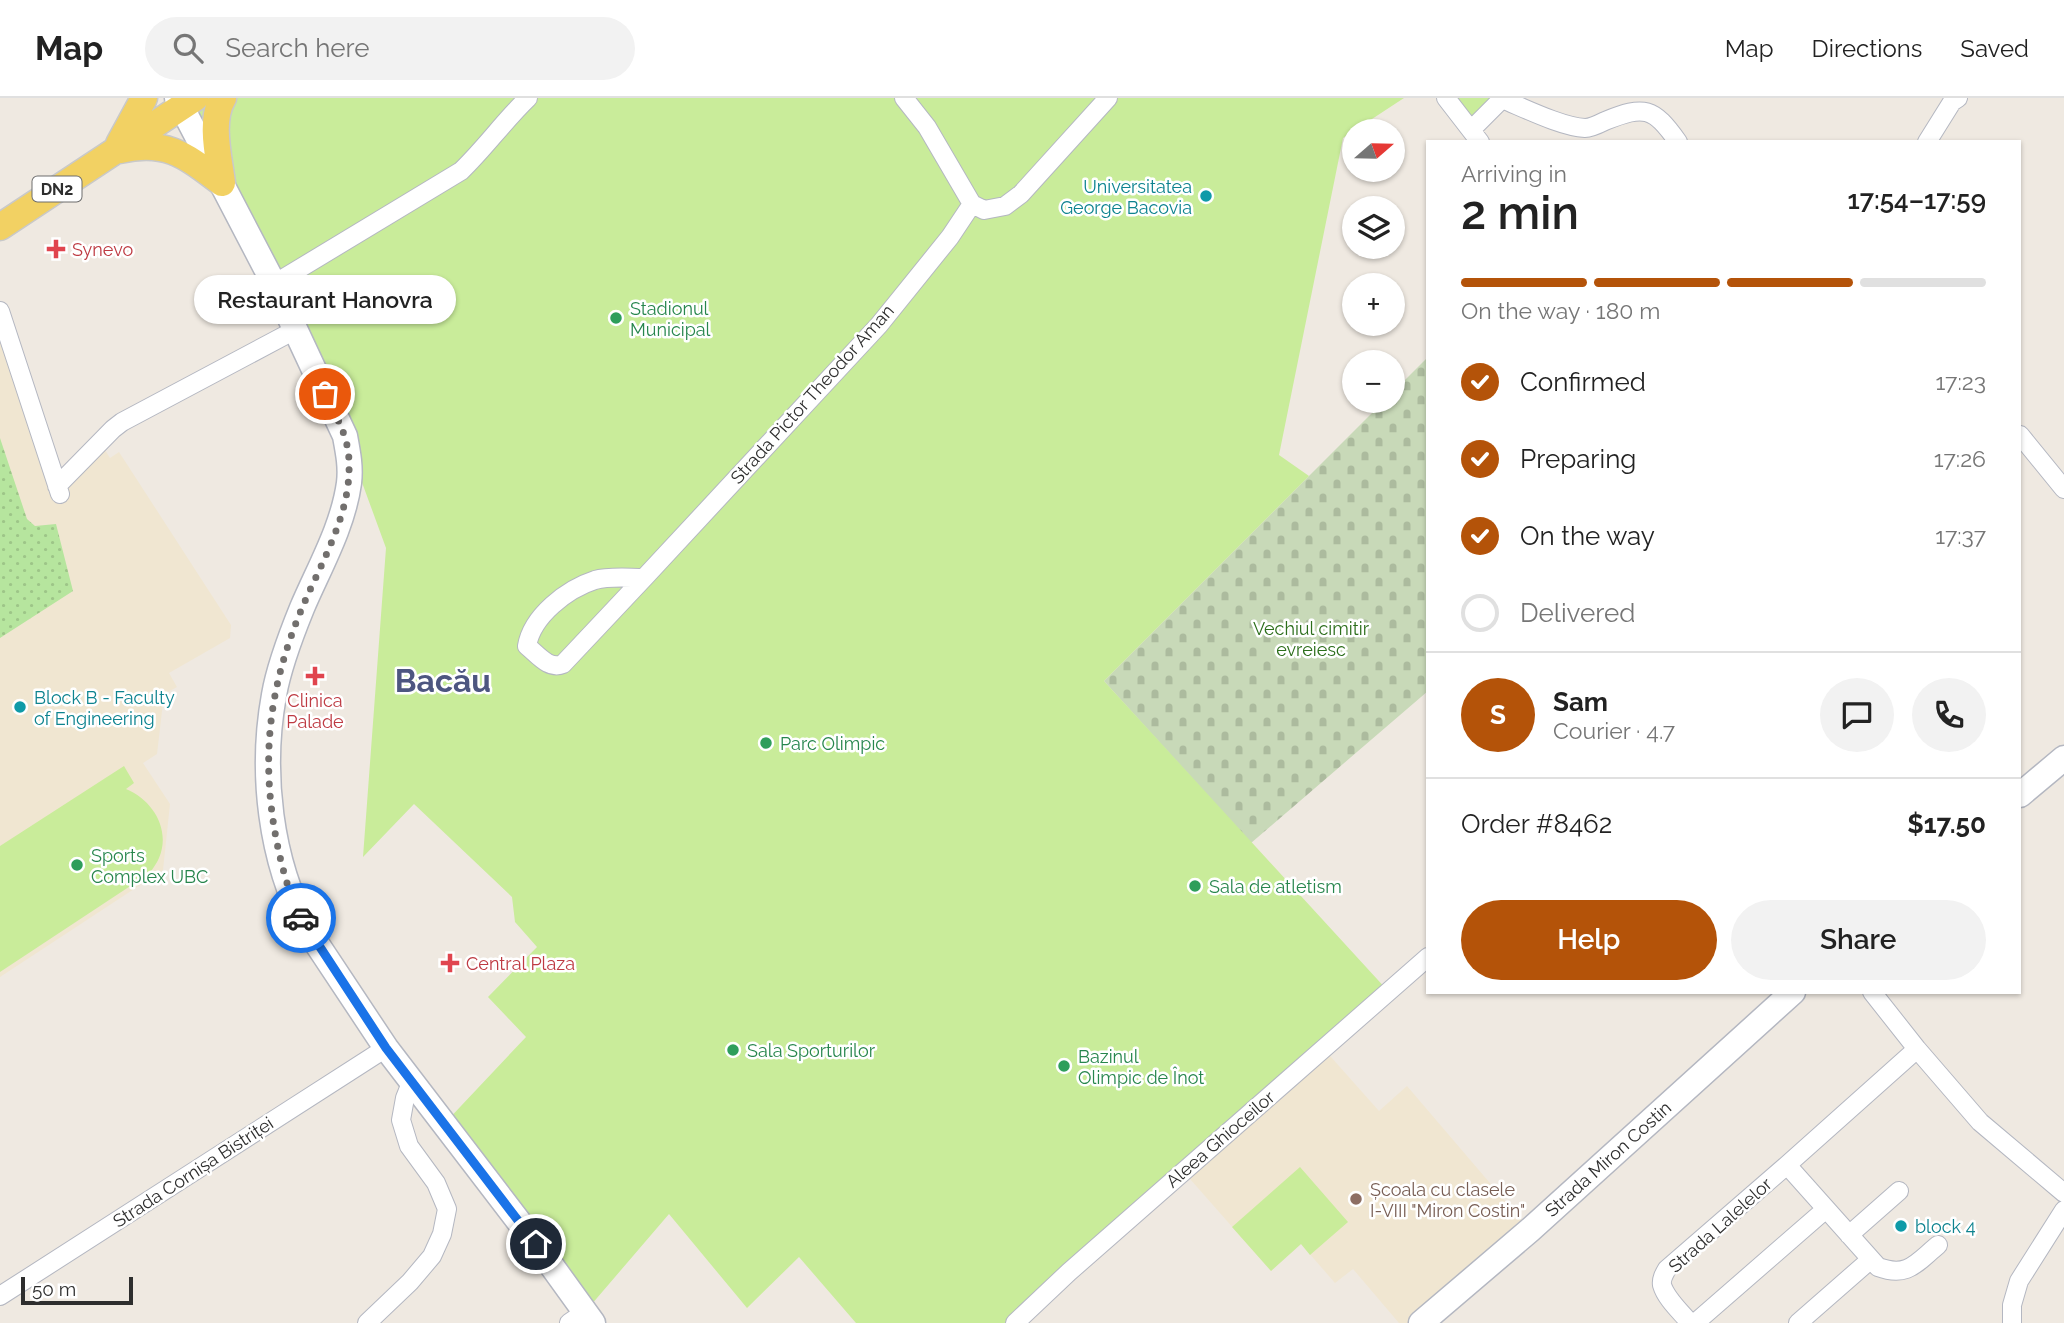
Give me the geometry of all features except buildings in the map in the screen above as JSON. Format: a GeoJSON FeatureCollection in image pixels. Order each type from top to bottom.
{"type":"FeatureCollection","features":[{"type":"Feature","properties":{"kind":"main road"},"geometry":{"type":"LineString","coordinates":[[115,151],[144,98]]}},
{"type":"Feature","properties":{"kind":"main road"},"geometry":{"type":"LineString","coordinates":[[222,183],[216,121],[223,98]]}},
{"type":"Feature","properties":{"kind":"main road","name":"DN2"},"geometry":{"type":"LineString","coordinates":[[0,227],[115,151],[184,101]]}},
{"type":"Feature","properties":{"kind":"main road"},"geometry":{"type":"LineString","coordinates":[[115,151],[149,145],[172,151],[188,158],[222,183]]}},
{"type":"Feature","properties":{"kind":"street"},"geometry":{"type":"LineString","coordinates":[[274,284],[461,171],[528,98]]}},
{"type":"Feature","properties":{"kind":"street"},"geometry":{"type":"LineString","coordinates":[[904,98],[927,127],[972,204],[984,210],[1005,206],[1021,194],[1108,98]]}},
{"type":"Feature","properties":{"kind":"street"},"geometry":{"type":"LineString","coordinates":[[1446,98],[1476,136],[1502,99],[1567,125],[1587,128],[1626,113],[1647,112],[1658,117],[1676,140]]}},
{"type":"Feature","properties":{"kind":"street"},"geometry":{"type":"LineString","coordinates":[[1928,140],[1952,102],[1958,98]]}},
{"type":"Feature","properties":{"kind":"street"},"geometry":{"type":"LineString","coordinates":[[184,101],[345,436],[349,461],[349,482],[340,517],[301,611],[274,693],[268,772],[272,819],[282,866],[307,929],[386,1048],[511,1211],[583,1320]]}},
{"type":"Feature","properties":{"kind":"street","name":"Strada Pictor Theodor Aman"},"geometry":{"type":"LineString","coordinates":[[644,578],[598,579],[576,588],[546,612],[530,633],[527,646],[551,666],[564,664],[644,578],[879,325],[950,237],[972,204]]}},
{"type":"Feature","properties":{"kind":"street"},"geometry":{"type":"LineString","coordinates":[[0,311],[58,490],[122,422],[295,330]]}},
{"type":"Feature","properties":{"kind":"street"},"geometry":{"type":"LineString","coordinates":[[2021,436],[2064,489]]}},
{"type":"Feature","properties":{"kind":"street"},"geometry":{"type":"LineString","coordinates":[[2021,794],[2064,758]]}},
{"type":"Feature","properties":{"kind":"street","name":"Aleea Ghioceilor"},"geometry":{"type":"LineString","coordinates":[[1015,1323],[1097,1247],[1426,959]]}},
{"type":"Feature","properties":{"kind":"street","name":"Strada Miron Costin"},"geometry":{"type":"LineString","coordinates":[[1421,1323],[1530,1230],[1791,994]]}},
{"type":"Feature","properties":{"kind":"street"},"geometry":{"type":"LineString","coordinates":[[1874,994],[1980,1122],[2064,1193]]}},
{"type":"Feature","properties":{"kind":"street","name":"Strada Cornișa Bistriței"},"geometry":{"type":"LineString","coordinates":[[0,1296],[386,1048]]}},
{"type":"Feature","properties":{"kind":"street","name":"Strada Lalelelor"},"geometry":{"type":"LineString","coordinates":[[1690,1323],[1662,1286],[1662,1278],[1667,1269],[1917,1049]]}},
{"type":"Feature","properties":{"kind":"street"},"geometry":{"type":"LineString","coordinates":[[368,1323],[432,1256],[442,1234],[447,1209],[436,1183],[409,1146],[401,1120],[411,1083]]}},
{"type":"Feature","properties":{"kind":"street","name":"Strada Lalelelor"},"geometry":{"type":"LineString","coordinates":[[1787,1165],[1870,1260]]}},
{"type":"Feature","properties":{"kind":"street"},"geometry":{"type":"LineString","coordinates":[[1849,1235],[1899,1191]]}},
{"type":"Feature","properties":{"kind":"street"},"geometry":{"type":"LineString","coordinates":[[1695,1323],[1826,1209]]}},
{"type":"Feature","properties":{"kind":"street"},"geometry":{"type":"LineString","coordinates":[[2012,1323],[2012,1305],[2019,1281],[2064,1210]]}},
{"type":"Feature","properties":{"kind":"street"},"geometry":{"type":"LineString","coordinates":[[1798,1323],[1870,1260],[1878,1267],[1900,1272],[1915,1264],[1938,1245]]}},
{"type":"Feature","properties":{"kind":"shaded area"},"geometry":{"type":"Polygon","coordinates":[[[0,311],[59,493],[105,450],[110,458],[119,452],[231,625],[230,638],[169,673],[177,687],[164,694],[157,754],[143,763],[170,804],[163,870],[0,977],[0,311]]]}},
{"type":"Feature","properties":{"kind":"shaded area","name":"Școala cu clasele I-VIII \"Miron Costin\""},"geometry":{"type":"Polygon","coordinates":[[[1323,1048],[1379,1111],[1407,1086],[1530,1230],[1421,1323],[1399,1323],[1353,1269],[1335,1283],[1301,1244],[1271,1271],[1183,1171],[1323,1048]]]}},
{"type":"Feature","properties":{"kind":"green space","name":"Parc Olimpic"},"geometry":{"type":"Polygon","coordinates":[[[195,98],[1404,98],[1372,119],[1342,119],[1342,143],[1279,455],[1309,476],[1104,681],[1388,991],[1011,1323],[856,1323],[799,1257],[747,1308],[669,1214],[585,1312],[444,1124],[526,1037],[488,997],[537,947],[515,922],[512,897],[414,804],[363,857],[386,548],[345,436],[181,107],[195,98]]]}},
{"type":"Feature","properties":{"kind":"green space"},"geometry":{"type":"Polygon","coordinates":[[[1446,98],[1503,98],[1471,130],[1446,98]]]}},
{"type":"Feature","properties":{"kind":"green space","name":"Vechiul cimitir evreiesc"},"geometry":{"type":"Polygon","coordinates":[[[1426,359],[1426,693],[1251,843],[1104,681],[1372,413],[1405,413],[1405,380],[1426,359]]]}},
{"type":"Feature","properties":{"kind":"green space"},"geometry":{"type":"Polygon","coordinates":[[[0,438],[27,519],[35,526],[56,524],[73,591],[0,638],[0,438]]]}},
{"type":"Feature","properties":{"kind":"green space","name":"Sports Complex UBC"},"geometry":{"type":"Polygon","coordinates":[[[124,766],[134,783],[126,789],[144,800],[161,827],[162,847],[156,864],[150,873],[0,972],[0,846],[124,766]]]}},
{"type":"Feature","properties":{"kind":"green space"},"geometry":{"type":"Polygon","coordinates":[[[1300,1167],[1348,1222],[1310,1255],[1301,1244],[1271,1271],[1232,1227],[1300,1167]]]}},
{"type":"Feature","properties":{"kind":"way so far"},"geometry":{"type":"LineString","coordinates":[[301,918],[282,866],[272,819],[268,772],[269,733],[274,693],[282,665],[301,611],[331,542],[349,482],[345,436],[325,394]]}},
{"type":"Feature","properties":{"kind":"place","name":"Universitatea George Bacovia"},"geometry":{"type":"Point","coordinates":[1206,196]}},
{"type":"Feature","properties":{"kind":"place","name":"Synevo"},"geometry":{"type":"Point","coordinates":[56,249]}},
{"type":"Feature","properties":{"kind":"place","name":"Stadionul Municipal"},"geometry":{"type":"Point","coordinates":[616,318]}},
{"type":"Feature","properties":{"kind":"place","name":"Restaurant Hanovra"},"geometry":{"type":"Point","coordinates":[325,394]}},
{"type":"Feature","properties":{"kind":"place","name":"Clinica Palade"},"geometry":{"type":"Point","coordinates":[315,676]}},
{"type":"Feature","properties":{"kind":"place","name":"Block B - Faculty of Engineering"},"geometry":{"type":"Point","coordinates":[20,707]}},
{"type":"Feature","properties":{"kind":"place","name":"Parc Olimpic"},"geometry":{"type":"Point","coordinates":[766,743]}},
{"type":"Feature","properties":{"kind":"place","name":"Sports Complex UBC"},"geometry":{"type":"Point","coordinates":[77,865]}},
{"type":"Feature","properties":{"kind":"place","name":"Sala de atletism"},"geometry":{"type":"Point","coordinates":[1195,886]}},
{"type":"Feature","properties":{"kind":"place","name":"Central Plaza"},"geometry":{"type":"Point","coordinates":[450,963]}},
{"type":"Feature","properties":{"kind":"place","name":"Sala Sporturilor"},"geometry":{"type":"Point","coordinates":[733,1050]}},
{"type":"Feature","properties":{"kind":"place","name":"Bazinul Olimpic de Înot"},"geometry":{"type":"Point","coordinates":[1064,1066]}},
{"type":"Feature","properties":{"kind":"place","name":"Școala cu clasele I-VIII \"Miron Costin\""},"geometry":{"type":"Point","coordinates":[1356,1199]}},
{"type":"Feature","properties":{"kind":"place","name":"block 4"},"geometry":{"type":"Point","coordinates":[1901,1226]}},
{"type":"Feature","properties":{"kind":"district","name":"Bacău"},"geometry":{"type":"Point","coordinates":[443,680]}},
{"type":"Feature","properties":{"kind":"route"},"geometry":{"type":"LineString","coordinates":[[301,918],[411,1083],[536,1244]]}}]}
